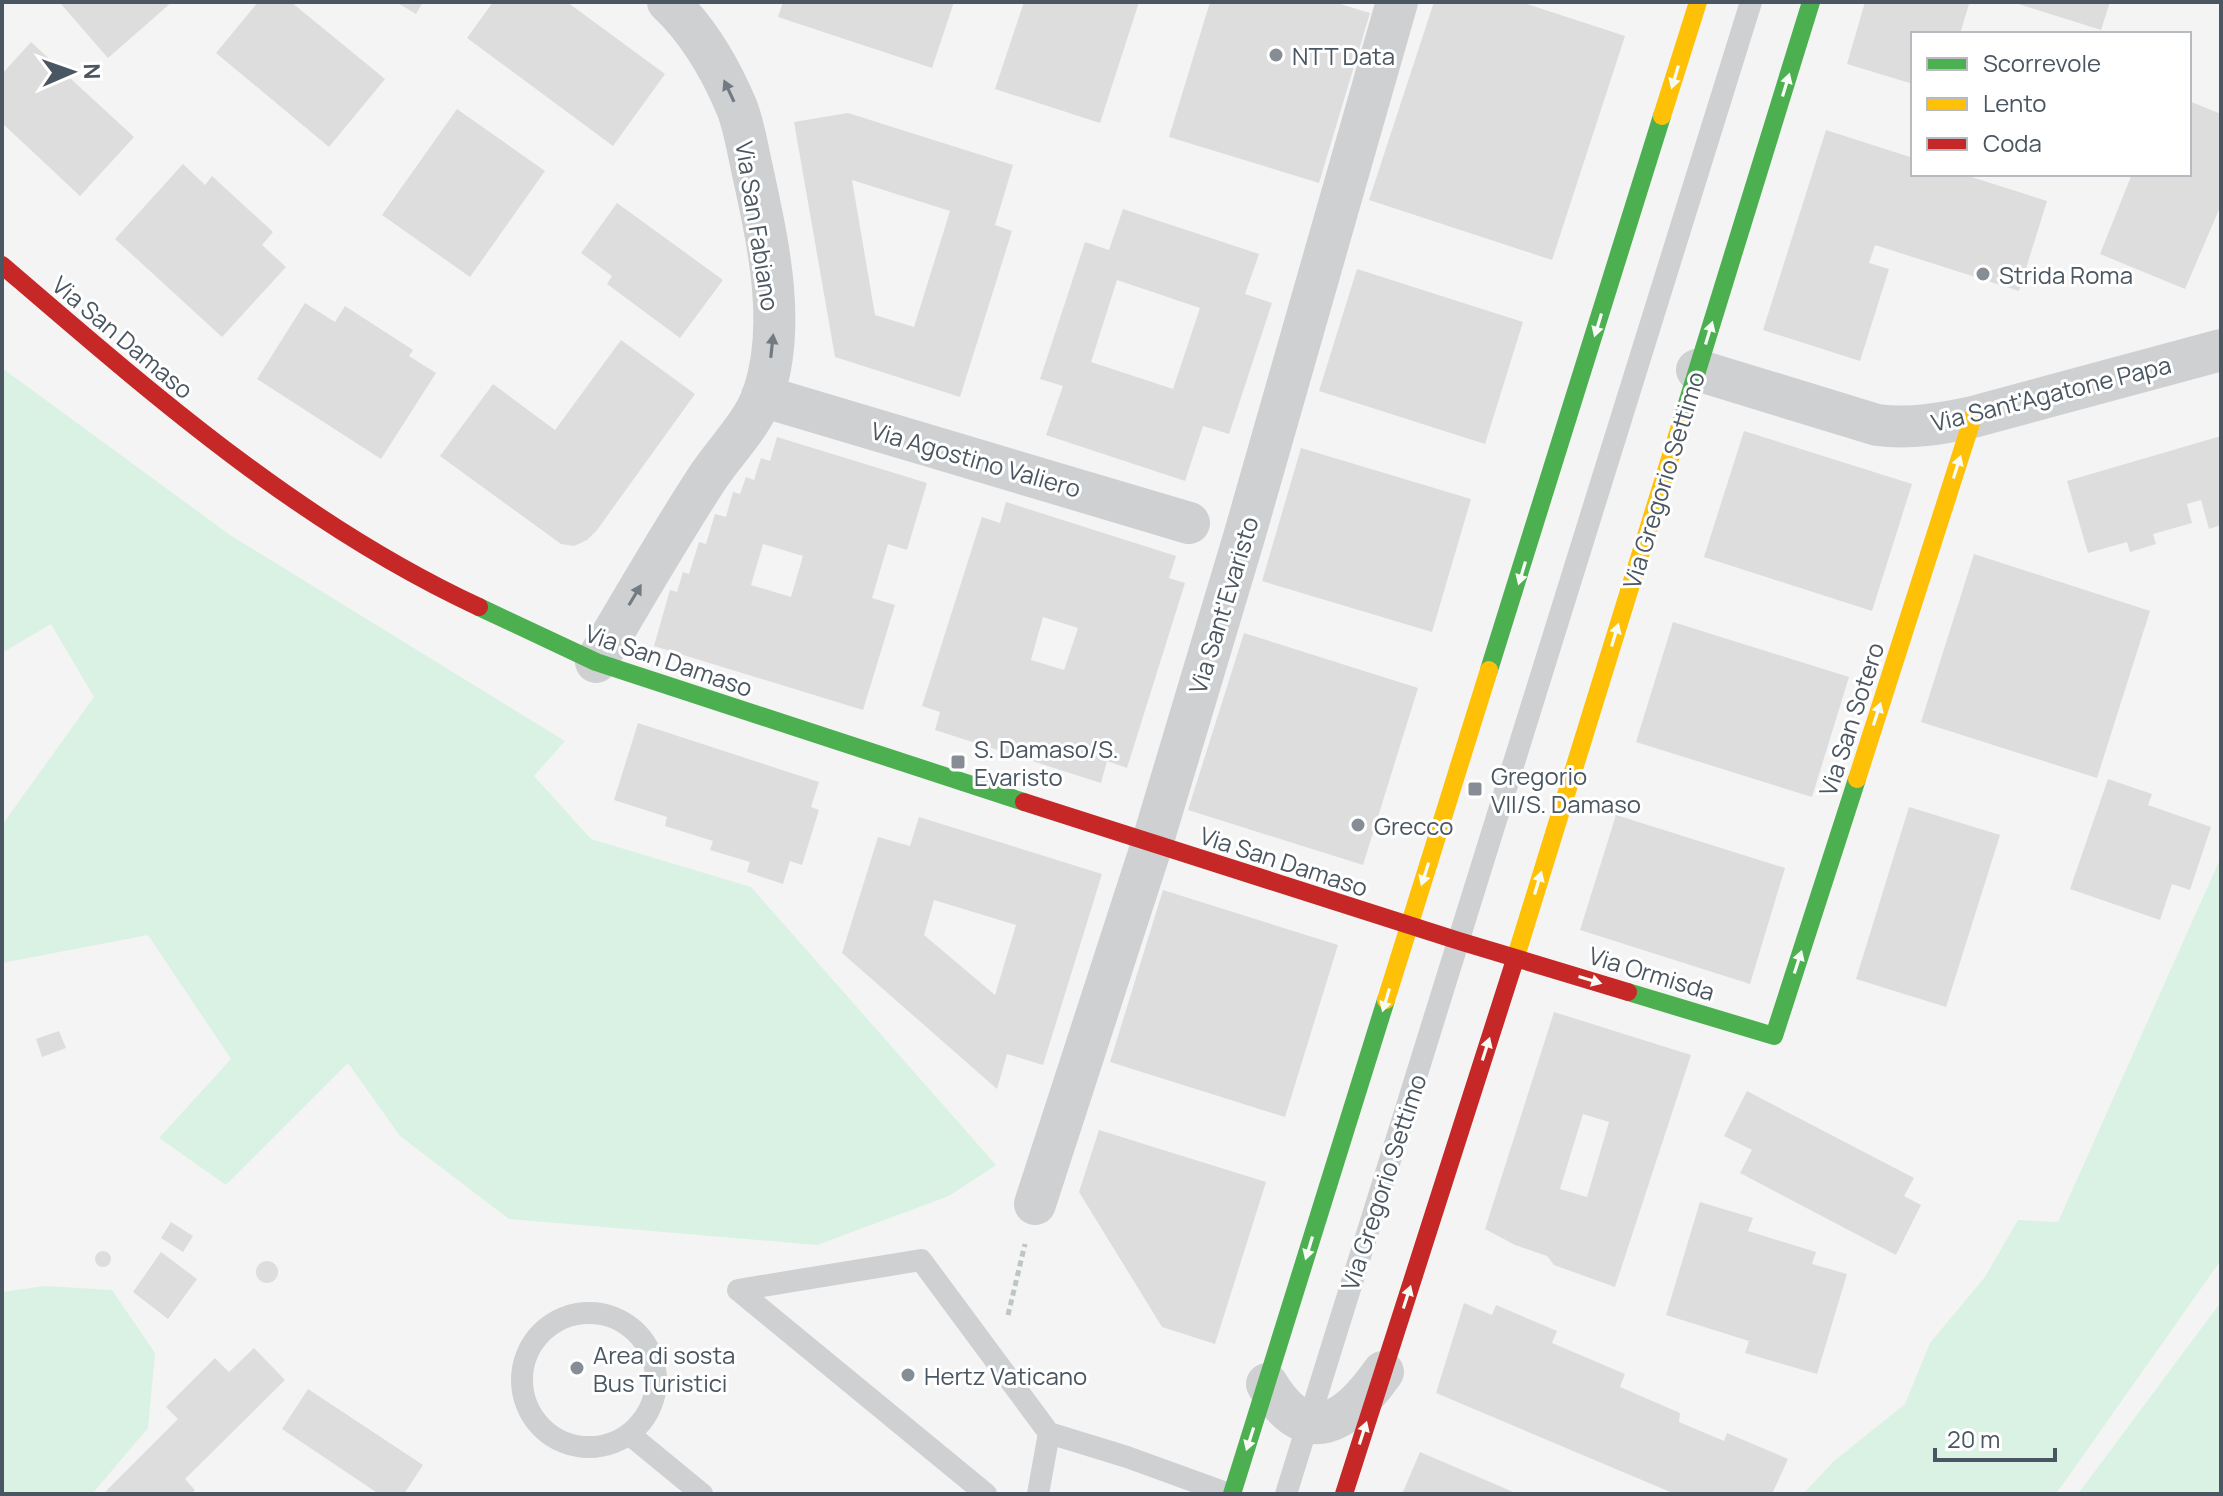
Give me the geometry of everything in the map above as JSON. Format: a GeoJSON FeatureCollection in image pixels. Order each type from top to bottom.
{"type":"FeatureCollection","features":[{"type":"Feature","properties":{"kind":"main road","name":"Via Gregorio Settimo"},"geometry":{"type":"LineString","coordinates":[[1230,1494],[1512,603],[1698,2]]}},
{"type":"Feature","properties":{"kind":"main road","name":"Via Gregorio Settimo"},"geometry":{"type":"LineString","coordinates":[[1344,1494],[1515,958],[1811,2]]}},
{"type":"Feature","properties":{"kind":"main road","name":"Via San Damaso"},"geometry":{"type":"LineString","coordinates":[[2,265],[158,399],[243,464],[337,529],[457,597],[596,662],[1409,925]]}},
{"type":"Feature","properties":{"kind":"main road","name":"Via San Sotero"},"geometry":{"type":"LineString","coordinates":[[1774,1036],[1973,417]]}},
{"type":"Feature","properties":{"kind":"main road"},"geometry":{"type":"LineString","coordinates":[[1409,925],[1515,958]]}},
{"type":"Feature","properties":{"kind":"main road","name":"Via Ormisda"},"geometry":{"type":"LineString","coordinates":[[1515,958],[1774,1036]]}},
{"type":"Feature","properties":{"kind":"street","name":"Via San Fabiano"},"geometry":{"type":"LineString","coordinates":[[596,662],[682,517],[746,425],[762,396],[774,339],[773,293],[756,191],[738,110],[712,58],[668,2]]}},
{"type":"Feature","properties":{"kind":"street","name":"Via Sant'Evaristo"},"geometry":{"type":"LineString","coordinates":[[1035,1204],[1152,844],[1244,537],[1397,2]]}},
{"type":"Feature","properties":{"kind":"street","name":"Via Sant'Agatone Papa"},"geometry":{"type":"LineString","coordinates":[[1697,370],[1877,425],[1922,426],[1973,417],[2221,350]]}},
{"type":"Feature","properties":{"kind":"street","name":"Via Agostino Valiero"},"geometry":{"type":"LineString","coordinates":[[762,396],[1189,523]]}},
{"type":"Feature","properties":{"kind":"street","name":"Via Gregorio Settimo"},"geometry":{"type":"LineString","coordinates":[[1307,1423],[1326,1424],[1348,1413],[1383,1371]]}},
{"type":"Feature","properties":{"kind":"street"},"geometry":{"type":"LineString","coordinates":[[1267,1384],[1286,1410],[1307,1423]]}},
{"type":"Feature","properties":{"kind":"lane","name":"Via Gregorio Settimo"},"geometry":{"type":"LineString","coordinates":[[1286,1494],[1751,2]]}},
{"type":"Feature","properties":{"kind":"lane"},"geometry":{"type":"LineString","coordinates":[[986,1494],[738,1290],[921,1260],[1049,1433],[1230,1494]]}},
{"type":"Feature","properties":{"kind":"lane"},"geometry":{"type":"LineString","coordinates":[[576,1313],[598,1313],[619,1319],[644,1342],[656,1374],[654,1396],[645,1417],[629,1434],[610,1444],[588,1447],[567,1443],[548,1433],[533,1418],[524,1397],[521,1376],[526,1355],[537,1336],[554,1322],[576,1313]]}},
{"type":"Feature","properties":{"kind":"lane"},"geometry":{"type":"LineString","coordinates":[[1038,1494],[1049,1433]]}},
{"type":"Feature","properties":{"kind":"lane"},"geometry":{"type":"LineString","coordinates":[[629,1434],[702,1494]]}},
{"type":"Feature","properties":{"kind":"path"},"geometry":{"type":"LineString","coordinates":[[1008,1315],[1035,1204]]}},
{"type":"Feature","properties":{"kind":"green space"},"geometry":{"type":"Polygon","coordinates":[[[2,368],[230,535],[565,741],[534,776],[591,839],[751,887],[996,1165],[949,1196],[817,1245],[509,1219],[400,1136],[348,1063],[226,1185],[159,1138],[231,1059],[148,935],[2,963],[2,825],[94,697],[51,624],[2,653],[2,368]]]}},
{"type":"Feature","properties":{"kind":"green space"},"geometry":{"type":"Polygon","coordinates":[[[2221,857],[2221,1260],[2056,1494],[1803,1494],[1834,1461],[1905,1404],[1930,1343],[1985,1277],[2018,1220],[2058,1222],[2221,857]]]}},
{"type":"Feature","properties":{"kind":"green space"},"geometry":{"type":"Polygon","coordinates":[[[45,1286],[112,1290],[155,1353],[148,1428],[92,1494],[2,1494],[2,1292],[45,1286]]]}},
{"type":"Feature","properties":{"kind":"green space"},"geometry":{"type":"Polygon","coordinates":[[[2221,1302],[2221,1494],[2078,1494],[2221,1302]]]}},
{"type":"Feature","properties":{"kind":"building"},"geometry":{"type":"Polygon","coordinates":[[[172,2],[108,58],[61,4],[172,2]]]}},
{"type":"Feature","properties":{"kind":"building"},"geometry":{"type":"Polygon","coordinates":[[[258,2],[291,2],[385,79],[329,147],[216,53],[258,2]]]}},
{"type":"Feature","properties":{"kind":"building"},"geometry":{"type":"Polygon","coordinates":[[[396,2],[423,2],[416,14],[396,2]]]}},
{"type":"Feature","properties":{"kind":"building"},"geometry":{"type":"Polygon","coordinates":[[[493,2],[567,2],[665,74],[613,146],[467,38],[493,2]]]}},
{"type":"Feature","properties":{"kind":"building"},"geometry":{"type":"Polygon","coordinates":[[[783,2],[954,2],[932,68],[778,17],[783,2]]]}},
{"type":"Feature","properties":{"kind":"building"},"geometry":{"type":"Polygon","coordinates":[[[1024,2],[1139,2],[1100,123],[995,89],[1024,2]]]}},
{"type":"Feature","properties":{"kind":"building","name":"NTT Data"},"geometry":{"type":"Polygon","coordinates":[[[1210,2],[1334,2],[1370,13],[1319,183],[1169,137],[1210,2]]]}},
{"type":"Feature","properties":{"kind":"building"},"geometry":{"type":"Polygon","coordinates":[[[1434,2],[1521,2],[1625,36],[1552,260],[1369,200],[1434,2]]]}},
{"type":"Feature","properties":{"kind":"building"},"geometry":{"type":"Polygon","coordinates":[[[1865,2],[1969,4],[1961,32],[1911,32],[1911,83],[1847,64],[1865,2]]]}},
{"type":"Feature","properties":{"kind":"building"},"geometry":{"type":"Polygon","coordinates":[[[2012,2],[2110,2],[2101,30],[2012,2]]]}},
{"type":"Feature","properties":{"kind":"building"},"geometry":{"type":"Polygon","coordinates":[[[31,42],[134,137],[80,196],[2,123],[2,74],[31,42]]]}},
{"type":"Feature","properties":{"kind":"building"},"geometry":{"type":"Polygon","coordinates":[[[2191,102],[2221,114],[2221,205],[2185,289],[2100,254],[2131,176],[2191,176],[2191,102]]]}},
{"type":"Feature","properties":{"kind":"building"},"geometry":{"type":"Polygon","coordinates":[[[457,109],[545,171],[470,277],[382,215],[457,109]]]}},
{"type":"Feature","properties":{"kind":"building"},"geometry":{"type":"Polygon","coordinates":[[[848,113],[1013,165],[995,225],[1012,231],[960,397],[835,357],[794,122],[848,113]],[[852,180],[875,315],[914,327],[950,211],[852,180]]]}},
{"type":"Feature","properties":{"kind":"building"},"geometry":{"type":"Polygon","coordinates":[[[1826,130],[1911,157],[1911,176],[1968,176],[2047,201],[2019,291],[1875,245],[1869,263],[1889,269],[1860,361],[1763,330],[1826,130]]]}},
{"type":"Feature","properties":{"kind":"building"},"geometry":{"type":"Polygon","coordinates":[[[183,164],[205,185],[212,176],[273,232],[262,245],[286,267],[222,337],[115,239],[183,164]]]}},
{"type":"Feature","properties":{"kind":"building"},"geometry":{"type":"Polygon","coordinates":[[[617,203],[723,280],[680,338],[607,284],[612,276],[581,253],[617,203]]]}},
{"type":"Feature","properties":{"kind":"building"},"geometry":{"type":"Polygon","coordinates":[[[1123,209],[1259,254],[1245,294],[1272,303],[1229,434],[1203,426],[1185,481],[1046,435],[1063,386],[1040,379],[1085,242],[1109,250],[1123,209]],[[1117,280],[1091,362],[1173,389],[1200,308],[1117,280]]]}},
{"type":"Feature","properties":{"kind":"building"},"geometry":{"type":"Polygon","coordinates":[[[1357,269],[1523,322],[1485,444],[1319,391],[1357,269]]]}},
{"type":"Feature","properties":{"kind":"building"},"geometry":{"type":"Polygon","coordinates":[[[305,303],[335,322],[345,306],[413,350],[409,356],[436,373],[381,459],[257,379],[305,303]]]}},
{"type":"Feature","properties":{"kind":"building"},"geometry":{"type":"Polygon","coordinates":[[[621,340],[695,394],[587,540],[574,546],[561,544],[440,456],[493,384],[555,430],[621,340]]]}},
{"type":"Feature","properties":{"kind":"building"},"geometry":{"type":"Polygon","coordinates":[[[1744,431],[1912,484],[1872,611],[1704,557],[1744,431]]]}},
{"type":"Feature","properties":{"kind":"building"},"geometry":{"type":"Polygon","coordinates":[[[2221,436],[2221,525],[2209,529],[2201,500],[2187,504],[2192,523],[2153,534],[2156,544],[2130,552],[2127,542],[2088,553],[2067,481],[2221,436]]]}},
{"type":"Feature","properties":{"kind":"building"},"geometry":{"type":"Polygon","coordinates":[[[777,437],[927,483],[907,550],[888,544],[872,598],[895,605],[863,710],[654,646],[670,590],[677,592],[683,572],[689,574],[699,542],[706,544],[715,514],[726,517],[733,492],[740,494],[746,477],[754,480],[761,458],[770,461],[777,437]],[[763,544],[751,585],[791,597],[803,556],[763,544]]]}},
{"type":"Feature","properties":{"kind":"building"},"geometry":{"type":"Polygon","coordinates":[[[1301,448],[1471,499],[1432,632],[1262,581],[1301,448]]]}},
{"type":"Feature","properties":{"kind":"building"},"geometry":{"type":"Polygon","coordinates":[[[1006,502],[1176,556],[1169,578],[1185,583],[1127,768],[1107,761],[1101,783],[935,730],[940,712],[922,706],[982,517],[1000,523],[1006,502]],[[1043,617],[1031,660],[1064,670],[1078,628],[1043,617]]]}},
{"type":"Feature","properties":{"kind":"building"},"geometry":{"type":"Polygon","coordinates":[[[1974,554],[2150,611],[2097,778],[1921,722],[1974,554]]]}},
{"type":"Feature","properties":{"kind":"building"},"geometry":{"type":"Polygon","coordinates":[[[1673,622],[1849,677],[1812,797],[1636,742],[1673,622]]]}},
{"type":"Feature","properties":{"kind":"building"},"geometry":{"type":"Polygon","coordinates":[[[1244,633],[1418,688],[1363,865],[1188,810],[1244,633]]]}},
{"type":"Feature","properties":{"kind":"building"},"geometry":{"type":"Polygon","coordinates":[[[638,723],[819,782],[811,807],[819,810],[802,865],[790,861],[783,884],[747,872],[750,862],[710,850],[713,841],[665,826],[667,817],[614,800],[638,723]]]}},
{"type":"Feature","properties":{"kind":"building"},"geometry":{"type":"Polygon","coordinates":[[[2108,779],[2152,794],[2148,805],[2211,827],[2190,890],[2172,884],[2160,920],[2070,889],[2108,779]]]}},
{"type":"Feature","properties":{"kind":"building"},"geometry":{"type":"Polygon","coordinates":[[[1909,807],[2000,835],[1946,1007],[1856,979],[1909,807]]]}},
{"type":"Feature","properties":{"kind":"building"},"geometry":{"type":"Polygon","coordinates":[[[1616,815],[1785,868],[1750,984],[1580,930],[1616,815]]]}},
{"type":"Feature","properties":{"kind":"building"},"geometry":{"type":"Polygon","coordinates":[[[919,817],[1102,874],[1043,1065],[1007,1054],[997,1089],[842,953],[878,837],[910,846],[919,817]],[[934,900],[924,935],[995,995],[1016,925],[934,900]]]}},
{"type":"Feature","properties":{"kind":"building"},"geometry":{"type":"Polygon","coordinates":[[[1163,890],[1338,945],[1285,1117],[1110,1062],[1163,890]]]}},
{"type":"Feature","properties":{"kind":"building"},"geometry":{"type":"Polygon","coordinates":[[[1554,1012],[1691,1055],[1615,1287],[1554,1265],[1547,1256],[1515,1245],[1485,1229],[1554,1012]],[[1583,1114],[1560,1189],[1587,1197],[1609,1122],[1583,1114]]]}},
{"type":"Feature","properties":{"kind":"building"},"geometry":{"type":"Polygon","coordinates":[[[59,1031],[66,1048],[42,1057],[36,1039],[59,1031]]]}},
{"type":"Feature","properties":{"kind":"building"},"geometry":{"type":"Polygon","coordinates":[[[1747,1091],[1914,1178],[1904,1196],[1921,1205],[1896,1255],[1740,1173],[1752,1150],[1724,1136],[1747,1091]]]}},
{"type":"Feature","properties":{"kind":"building"},"geometry":{"type":"Polygon","coordinates":[[[1099,1130],[1266,1182],[1215,1344],[1162,1327],[1079,1192],[1099,1130]]]}},
{"type":"Feature","properties":{"kind":"building"},"geometry":{"type":"Polygon","coordinates":[[[1700,1202],[1753,1218],[1748,1231],[1816,1252],[1812,1264],[1847,1274],[1817,1374],[1745,1353],[1749,1341],[1666,1315],[1700,1202]]]}},
{"type":"Feature","properties":{"kind":"building"},"geometry":{"type":"Polygon","coordinates":[[[171,1222],[193,1236],[183,1252],[161,1238],[171,1222]]]}},
{"type":"Feature","properties":{"kind":"building"},"geometry":{"type":"Polygon","coordinates":[[[103,1251],[109,1253],[109,1265],[103,1267],[97,1265],[95,1259],[97,1253],[103,1251]]]}},
{"type":"Feature","properties":{"kind":"building"},"geometry":{"type":"Polygon","coordinates":[[[161,1252],[197,1279],[168,1319],[133,1292],[161,1252]]]}},
{"type":"Feature","properties":{"kind":"building"},"geometry":{"type":"Polygon","coordinates":[[[267,1261],[275,1264],[278,1272],[275,1280],[267,1283],[259,1280],[256,1272],[259,1264],[267,1261]]]}},
{"type":"Feature","properties":{"kind":"building"},"geometry":{"type":"Polygon","coordinates":[[[1464,1303],[1492,1315],[1496,1305],[1557,1331],[1552,1343],[1625,1374],[1620,1387],[1680,1413],[1679,1422],[1724,1441],[1727,1433],[1788,1459],[1772,1494],[1675,1494],[1436,1393],[1464,1303]]]}},
{"type":"Feature","properties":{"kind":"building"},"geometry":{"type":"Polygon","coordinates":[[[254,1348],[285,1380],[185,1479],[195,1490],[191,1494],[109,1494],[106,1491],[178,1419],[166,1407],[215,1358],[229,1372],[254,1348]]]}},
{"type":"Feature","properties":{"kind":"building"},"geometry":{"type":"Polygon","coordinates":[[[308,1389],[423,1465],[404,1494],[379,1494],[282,1429],[308,1389]]]}},
{"type":"Feature","properties":{"kind":"building"},"geometry":{"type":"Polygon","coordinates":[[[1420,1452],[1518,1494],[1402,1494],[1420,1452]]]}},
{"type":"Feature","properties":{"kind":"traffic: fast"},"geometry":{"type":"LineString","coordinates":[[1681,423],[1811,2]]}},
{"type":"Feature","properties":{"kind":"traffic: fast"},"geometry":{"type":"LineString","coordinates":[[1489,670],[1662,116]]}},
{"type":"Feature","properties":{"kind":"traffic: fast"},"geometry":{"type":"LineString","coordinates":[[479,607],[596,662],[1024,802]]}},
{"type":"Feature","properties":{"kind":"traffic: fast"},"geometry":{"type":"LineString","coordinates":[[1628,992],[1774,1036],[1857,779]]}},
{"type":"Feature","properties":{"kind":"traffic: fast"},"geometry":{"type":"LineString","coordinates":[[1232,1494],[1386,1000]]}},
{"type":"Feature","properties":{"kind":"traffic: slow"},"geometry":{"type":"LineString","coordinates":[[1662,116],[1698,2]]}},
{"type":"Feature","properties":{"kind":"traffic: slow"},"geometry":{"type":"LineString","coordinates":[[1857,779],[1973,417]]}},
{"type":"Feature","properties":{"kind":"traffic: slow"},"geometry":{"type":"LineString","coordinates":[[1513,966],[1681,423]]}},
{"type":"Feature","properties":{"kind":"traffic: slow"},"geometry":{"type":"LineString","coordinates":[[1386,1000],[1489,670]]}},
{"type":"Feature","properties":{"kind":"traffic: jam"},"geometry":{"type":"LineString","coordinates":[[2,265],[114,361],[229,453],[350,537],[413,574],[479,607]]}},
{"type":"Feature","properties":{"kind":"traffic: jam"},"geometry":{"type":"LineString","coordinates":[[1024,802],[1628,992]]}},
{"type":"Feature","properties":{"kind":"traffic: jam"},"geometry":{"type":"LineString","coordinates":[[1344,1494],[1513,966]]}},
{"type":"Feature","properties":{"kind":"place","name":"NTT Data"},"geometry":{"type":"Point","coordinates":[1276,55]}},
{"type":"Feature","properties":{"kind":"place","name":"Strida Roma"},"geometry":{"type":"Point","coordinates":[1983,274]}},
{"type":"Feature","properties":{"kind":"place","name":"S. Damaso/S. Evaristo"},"geometry":{"type":"Point","coordinates":[958,762]}},
{"type":"Feature","properties":{"kind":"place","name":"Gregorio VII/S. Damaso"},"geometry":{"type":"Point","coordinates":[1475,789]}},
{"type":"Feature","properties":{"kind":"place","name":"Grecco"},"geometry":{"type":"Point","coordinates":[1358,825]}},
{"type":"Feature","properties":{"kind":"place","name":"Area di sosta Bus Turistici"},"geometry":{"type":"Point","coordinates":[577,1368]}},
{"type":"Feature","properties":{"kind":"place","name":"Hertz Vaticano"},"geometry":{"type":"Point","coordinates":[908,1375]}}]}
